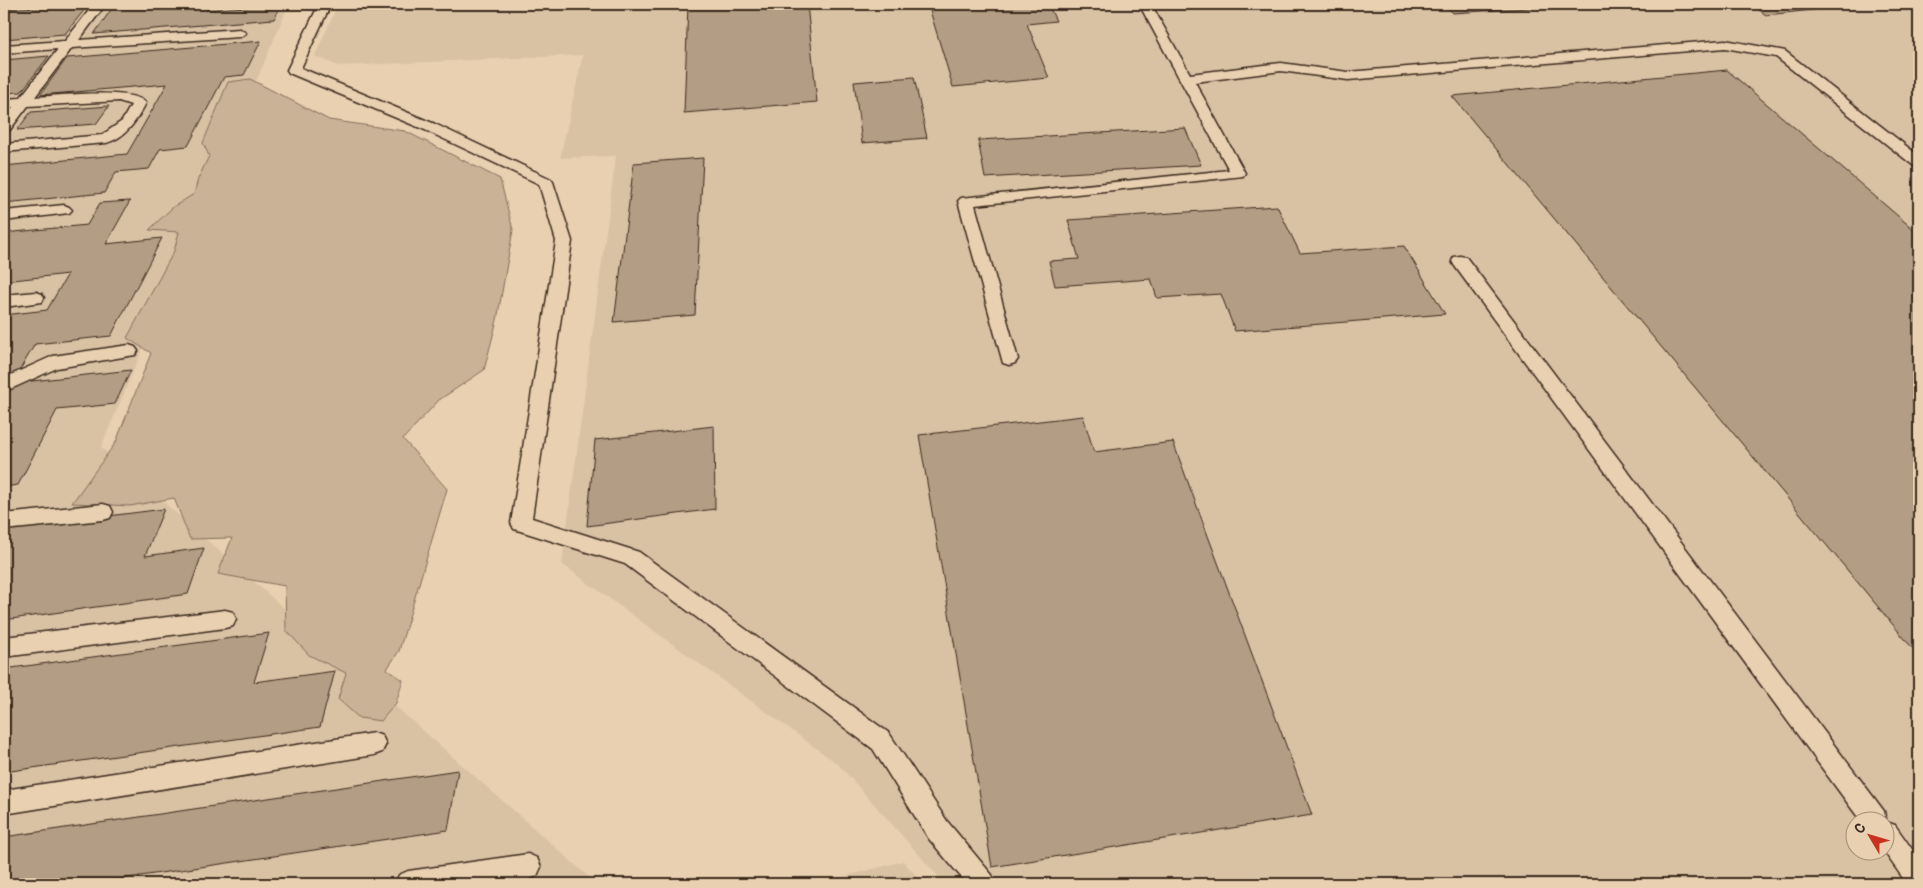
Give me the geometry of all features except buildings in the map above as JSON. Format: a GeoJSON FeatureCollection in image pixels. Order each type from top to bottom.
{"type":"FeatureCollection","features":[{"type":"Feature","properties":{"kind":"lane"},"geometry":{"type":"LineString","coordinates":[[4,128],[100,4]]}},
{"type":"Feature","properties":{"kind":"lane"},"geometry":{"type":"LineString","coordinates":[[325,4],[294,70],[430,127],[546,182],[564,241],[521,523],[632,558],[881,741],[938,830],[983,884]]}},
{"type":"Feature","properties":{"kind":"lane"},"geometry":{"type":"LineString","coordinates":[[1009,359],[966,201],[1238,173],[1145,4]]}},
{"type":"Feature","properties":{"kind":"lane"},"geometry":{"type":"LineString","coordinates":[[4,49],[240,33]]}},
{"type":"Feature","properties":{"kind":"lane"},"geometry":{"type":"LineString","coordinates":[[1186,79],[1281,68],[1348,76],[1725,44],[1780,54],[1919,162]]}},
{"type":"Feature","properties":{"kind":"lane"},"geometry":{"type":"LineString","coordinates":[[4,103],[120,97],[139,103],[128,123],[106,138],[4,148]]}},
{"type":"Feature","properties":{"kind":"lane"},"geometry":{"type":"LineString","coordinates":[[4,216],[64,210]]}},
{"type":"Feature","properties":{"kind":"lane"},"geometry":{"type":"LineString","coordinates":[[1460,261],[1868,810]]}},
{"type":"Feature","properties":{"kind":"lane"},"geometry":{"type":"LineString","coordinates":[[4,301],[36,298]]}},
{"type":"Feature","properties":{"kind":"lane"},"geometry":{"type":"LineString","coordinates":[[4,386],[53,362],[129,351]]}},
{"type":"Feature","properties":{"kind":"lane"},"geometry":{"type":"LineString","coordinates":[[4,522],[103,512]]}},
{"type":"Feature","properties":{"kind":"lane"},"geometry":{"type":"LineString","coordinates":[[4,647],[225,619]]}},
{"type":"Feature","properties":{"kind":"lane"},"geometry":{"type":"LineString","coordinates":[[4,802],[374,744]]}},
{"type":"Feature","properties":{"kind":"lane"},"geometry":{"type":"LineString","coordinates":[[1896,848],[1919,880]]}},
{"type":"Feature","properties":{"kind":"lane"},"geometry":{"type":"LineString","coordinates":[[408,884],[528,867]]}},
{"type":"Feature","properties":{"kind":"shaded area"},"geometry":{"type":"Polygon","coordinates":[[[4,4],[289,4],[101,447],[597,884],[4,884],[4,4]]]}},
{"type":"Feature","properties":{"kind":"shaded area"},"geometry":{"type":"Polygon","coordinates":[[[338,4],[1919,4],[1919,884],[945,884],[838,764],[562,564],[616,156],[560,158],[583,55],[338,66],[315,56],[338,4]]]}},
{"type":"Feature","properties":{"kind":"shaded area"},"geometry":{"type":"Polygon","coordinates":[[[250,79],[329,120],[405,131],[500,179],[513,230],[497,320],[484,370],[439,400],[403,439],[447,489],[399,651],[387,669],[403,680],[396,703],[381,721],[359,718],[338,699],[346,673],[309,655],[286,630],[285,586],[218,574],[232,538],[190,539],[174,498],[130,506],[72,503],[116,442],[151,353],[127,338],[174,251],[179,232],[149,230],[173,207],[194,194],[198,179],[209,156],[203,143],[228,82],[250,79]]]}},
{"type":"Feature","properties":{"kind":"shaded area"},"geometry":{"type":"Polygon","coordinates":[[[903,861],[924,884],[817,884],[903,861]]]}}]}
